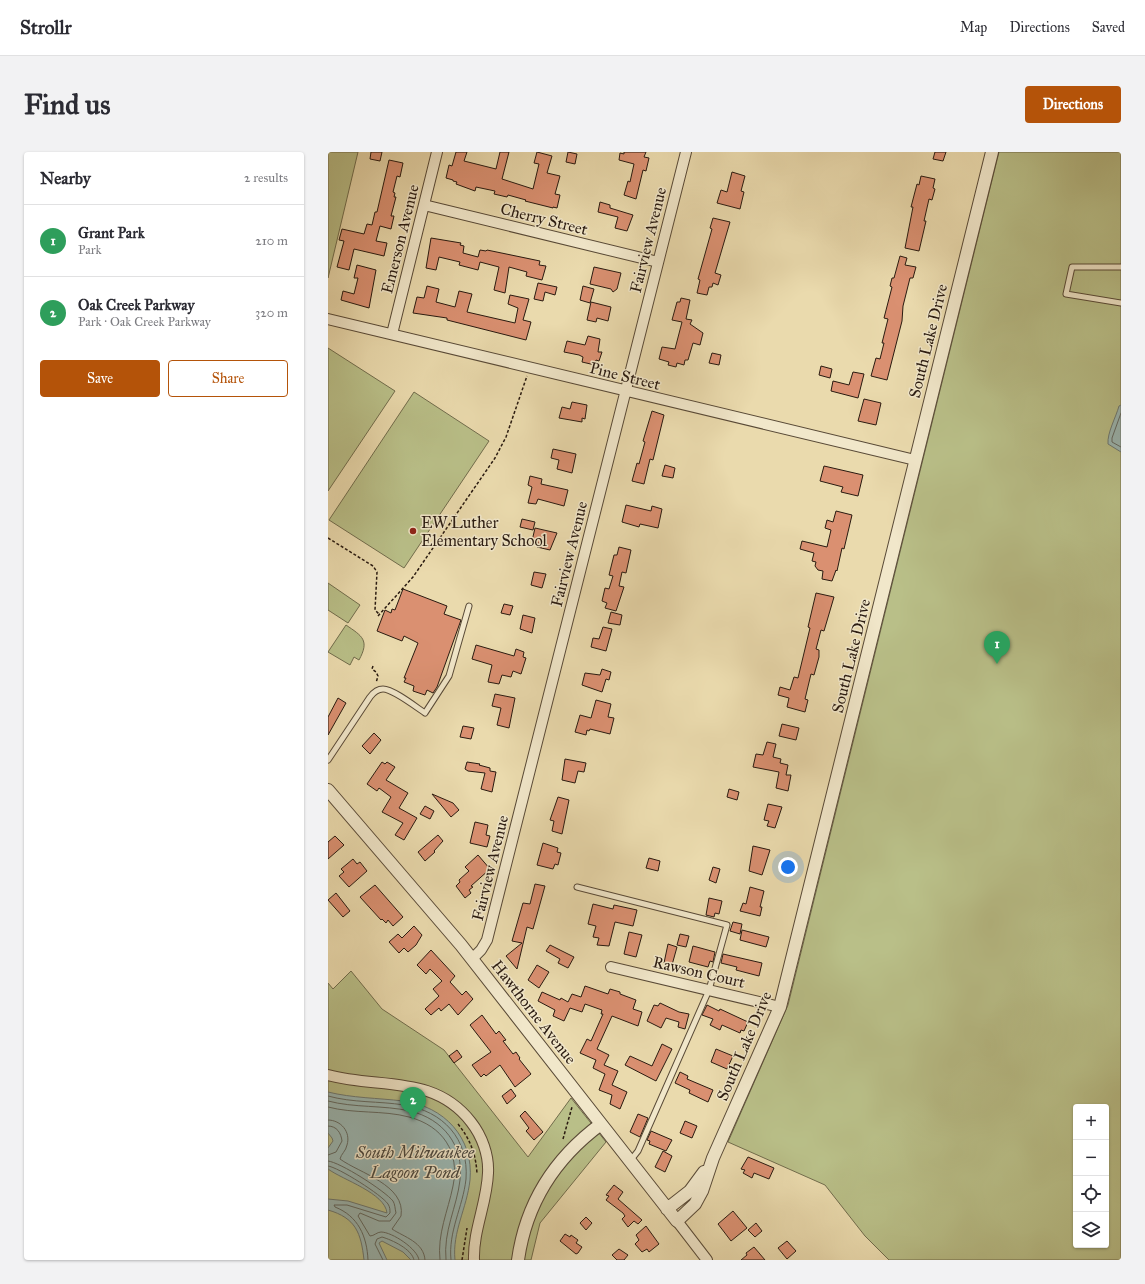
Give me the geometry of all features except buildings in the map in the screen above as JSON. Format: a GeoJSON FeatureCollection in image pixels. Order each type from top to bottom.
{"type":"FeatureCollection","features":[{"type":"Feature","properties":{"kind":"street","name":"Emerson Avenue"},"geometry":{"type":"LineString","coordinates":[[392,334],[437,152]]}},
{"type":"Feature","properties":{"kind":"street","name":"Fairview Avenue"},"geometry":{"type":"LineString","coordinates":[[472,959],[481,950],[487,940],[686,152]]}},
{"type":"Feature","properties":{"kind":"street","name":"South Lake Drive"},"geometry":{"type":"LineString","coordinates":[[677,1221],[695,1204],[702,1191],[713,1158],[780,1007],[992,152]]}},
{"type":"Feature","properties":{"kind":"street","name":"Cherry Street"},"geometry":{"type":"LineString","coordinates":[[424,205],[658,262]]}},
{"type":"Feature","properties":{"kind":"street","name":"Pine Street"},"geometry":{"type":"LineString","coordinates":[[328,320],[392,334],[626,392],[915,460]]}},
{"type":"Feature","properties":{"kind":"street","name":"Hawthorne Avenue"},"geometry":{"type":"LineString","coordinates":[[328,790],[472,959],[707,1260]]}},
{"type":"Feature","properties":{"kind":"street","name":"Rawson Court"},"geometry":{"type":"LineString","coordinates":[[611,967],[780,1007]]}},
{"type":"Feature","properties":{"kind":"street"},"geometry":{"type":"LineString","coordinates":[[328,1075],[408,1086],[430,1091],[449,1100],[466,1116],[481,1137],[485,1150],[488,1170],[486,1191],[473,1244],[474,1260]]}},
{"type":"Feature","properties":{"kind":"street"},"geometry":{"type":"LineString","coordinates":[[518,1260],[526,1225],[542,1186],[565,1155],[579,1141],[601,1124]]}},
{"type":"Feature","properties":{"kind":"street","name":"South Lake Drive"},"geometry":{"type":"LineString","coordinates":[[667,1209],[690,1191],[713,1158]]}},
{"type":"Feature","properties":{"kind":"lane"},"geometry":{"type":"LineString","coordinates":[[1121,267],[1072,267],[1066,294],[1121,303]]}},
{"type":"Feature","properties":{"kind":"lane"},"geometry":{"type":"LineString","coordinates":[[328,760],[373,693],[384,689],[391,691],[426,713],[449,676],[469,606]]}},
{"type":"Feature","properties":{"kind":"lane"},"geometry":{"type":"LineString","coordinates":[[577,887],[726,925],[709,990],[638,1151],[630,1161]]}},
{"type":"Feature","properties":{"kind":"path"},"geometry":{"type":"LineString","coordinates":[[328,538],[372,566],[377,572],[374,603],[375,610],[379,615],[413,577],[495,458],[506,437],[527,376]]}},
{"type":"Feature","properties":{"kind":"path"},"geometry":{"type":"LineString","coordinates":[[370,698],[378,676],[372,669],[373,666]]}},
{"type":"Feature","properties":{"kind":"path"},"geometry":{"type":"LineString","coordinates":[[563,1139],[572,1107]]}},
{"type":"Feature","properties":{"kind":"path"},"geometry":{"type":"LineString","coordinates":[[455,1120],[471,1144],[476,1156],[478,1178]]}},
{"type":"Feature","properties":{"kind":"path"},"geometry":{"type":"LineString","coordinates":[[462,1260],[468,1224]]}},
{"type":"Feature","properties":{"kind":"green space"},"geometry":{"type":"Polygon","coordinates":[[[328,152],[358,152],[328,278],[328,152]]]}},
{"type":"Feature","properties":{"kind":"green space"},"geometry":{"type":"Polygon","coordinates":[[[999,152],[1121,152],[1121,1260],[889,1260],[865,1236],[825,1185],[728,1142],[788,1005],[999,152]]]}},
{"type":"Feature","properties":{"kind":"green space"},"geometry":{"type":"Polygon","coordinates":[[[328,348],[395,391],[328,491],[328,348]]]}},
{"type":"Feature","properties":{"kind":"green space"},"geometry":{"type":"Polygon","coordinates":[[[414,392],[489,441],[404,568],[329,520],[414,392]]]}},
{"type":"Feature","properties":{"kind":"green space"},"geometry":{"type":"Polygon","coordinates":[[[328,583],[360,605],[348,623],[328,610],[328,583]]]}},
{"type":"Feature","properties":{"kind":"green space"},"geometry":{"type":"Polygon","coordinates":[[[346,625],[363,639],[364,643],[364,648],[359,660],[354,657],[350,665],[328,652],[346,625]]]}},
{"type":"Feature","properties":{"kind":"green space"},"geometry":{"type":"Polygon","coordinates":[[[351,971],[382,1009],[444,1050],[528,1157],[571,1098],[606,1142],[540,1223],[531,1260],[328,1260],[328,983],[333,989],[351,971]]]}},
{"type":"Feature","properties":{"kind":"water"},"geometry":{"type":"Polygon","coordinates":[[[1121,405],[1121,452],[1108,444],[1108,440],[1110,430],[1119,406],[1121,405]]]}},
{"type":"Feature","properties":{"kind":"water","name":"South Milwaukee Lagoon Pond"},"geometry":{"type":"Polygon","coordinates":[[[328,1092],[356,1097],[403,1101],[418,1104],[443,1117],[453,1127],[461,1138],[467,1151],[470,1165],[470,1180],[456,1240],[455,1260],[411,1260],[403,1252],[382,1241],[379,1243],[387,1260],[364,1260],[359,1234],[351,1222],[345,1217],[328,1210],[328,1199],[348,1201],[387,1213],[385,1206],[371,1193],[328,1169],[328,1148],[333,1141],[328,1133],[328,1092]]]}},
{"type":"Feature","properties":{"kind":"place","name":"EW Luther Elementary School"},"geometry":{"type":"Point","coordinates":[413,531]}},
{"type":"Feature","properties":{"kind":"place","name":"Grant Park"},"geometry":{"type":"Point","coordinates":[997,664]}},
{"type":"Feature","properties":{"kind":"place","name":"Oak Creek Parkway"},"geometry":{"type":"Point","coordinates":[413,1120]}}]}
